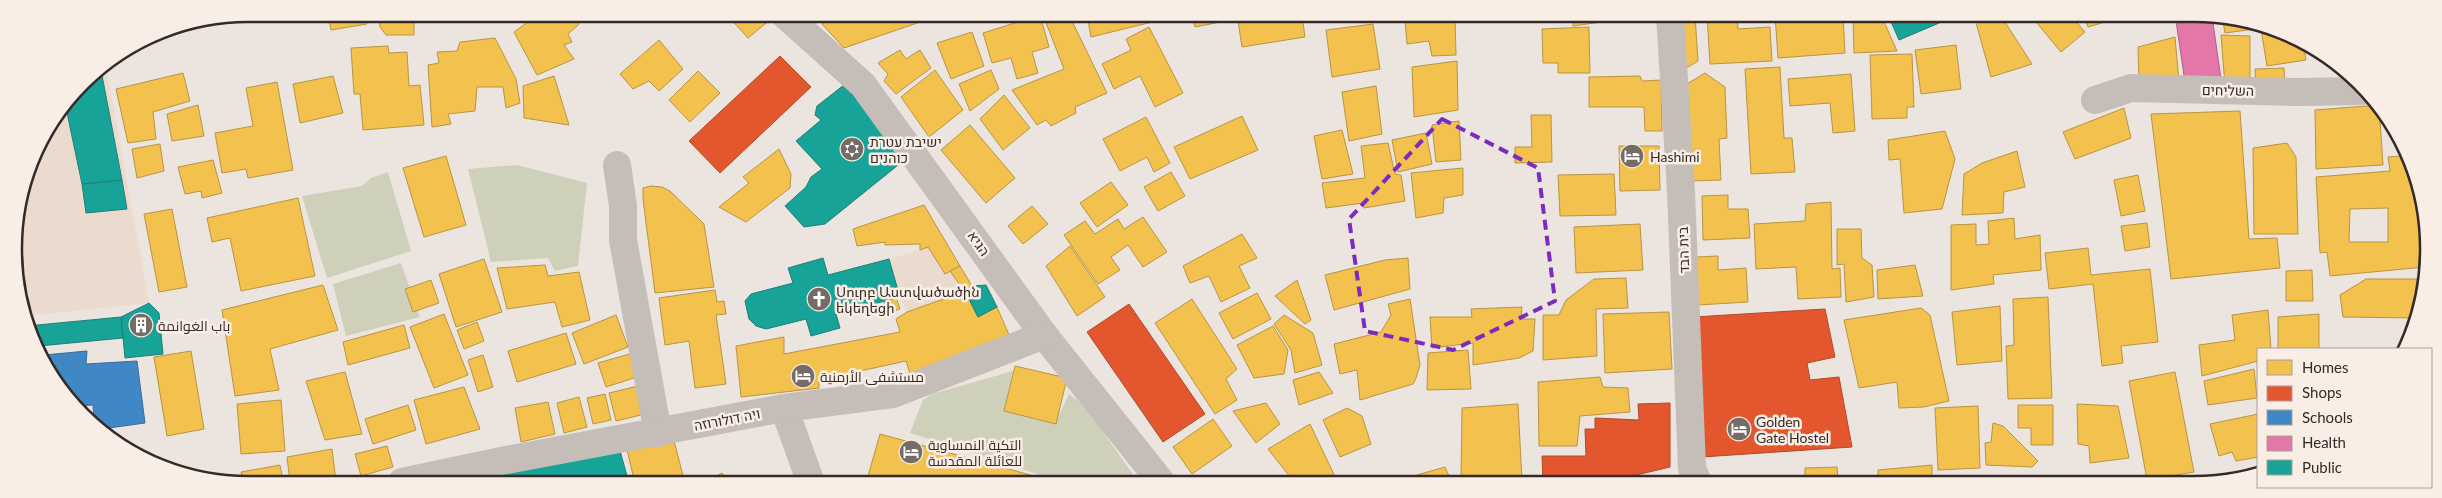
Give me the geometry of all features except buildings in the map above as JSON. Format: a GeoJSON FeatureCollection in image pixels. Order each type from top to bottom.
{"type":"FeatureCollection","features":[{"type":"Feature","properties":{"kind":"street","name":"הגיא"},"geometry":{"type":"LineString","coordinates":[[793,22],[863,85],[1044,335],[1156,476]]}},
{"type":"Feature","properties":{"kind":"street","name":"בית הבד"},"geometry":{"type":"LineString","coordinates":[[1670,22],[1681,192],[1688,476]]}},
{"type":"Feature","properties":{"kind":"street","name":"השליחים"},"geometry":{"type":"LineString","coordinates":[[2095,100],[2131,88],[2295,92],[2355,91]]}},
{"type":"Feature","properties":{"kind":"street"},"geometry":{"type":"LineString","coordinates":[[617,165],[623,206],[623,240],[658,432]]}},
{"type":"Feature","properties":{"kind":"street","name":"ויה דולורוזה"},"geometry":{"type":"LineString","coordinates":[[430,476],[784,408],[893,394],[1044,335]]}},
{"type":"Feature","properties":{"kind":"street"},"geometry":{"type":"LineString","coordinates":[[784,408],[808,476]]}},
{"type":"Feature","properties":{"kind":"highlighted area"},"geometry":{"type":"Polygon","coordinates":[[[1442,119],[1538,168],[1555,301],[1453,350],[1365,331],[1349,219],[1442,119]]]}},
{"type":"Feature","properties":{"kind":"green space"},"geometry":{"type":"Polygon","coordinates":[[[517,165],[587,183],[578,266],[555,271],[548,258],[491,262],[468,169],[517,165]]]}},
{"type":"Feature","properties":{"kind":"green space"},"geometry":{"type":"Polygon","coordinates":[[[388,172],[411,251],[327,278],[302,196],[362,186],[371,178],[388,172]]]}},
{"type":"Feature","properties":{"kind":"green space"},"geometry":{"type":"Polygon","coordinates":[[[401,263],[420,317],[346,336],[333,284],[401,263]]]}},
{"type":"Feature","properties":{"kind":"green space"},"geometry":{"type":"Polygon","coordinates":[[[1013,371],[1004,411],[1055,424],[1069,394],[1085,406],[1134,476],[1043,476],[910,433],[923,400],[932,394],[1013,371]]]}},
{"type":"Feature","properties":{"kind":"shaded area"},"geometry":{"type":"Polygon","coordinates":[[[107,73],[149,303],[33,315],[24,279],[22,249],[24,219],[30,190],[40,162],[53,136],[69,111],[107,73]]]}},
{"type":"Feature","properties":{"kind":"shaded area"},"geometry":{"type":"Polygon","coordinates":[[[928,247],[945,274],[950,271],[967,295],[952,296],[907,312],[900,297],[889,259],[928,247]]]}},
{"type":"Feature","properties":{"kind":"place","name":"ישיבת עטרת כוהנים"},"geometry":{"type":"Point","coordinates":[852,149]}},
{"type":"Feature","properties":{"kind":"place","name":"Hashimi"},"geometry":{"type":"Point","coordinates":[1632,156]}},
{"type":"Feature","properties":{"kind":"place","name":"Սուրբ Աստվածածին եկեղեցի"},"geometry":{"type":"Point","coordinates":[819,299]}},
{"type":"Feature","properties":{"kind":"place","name":"باب الغوانمة"},"geometry":{"type":"Point","coordinates":[141,325]}},
{"type":"Feature","properties":{"kind":"place","name":"مستشفى الأرمنية"},"geometry":{"type":"Point","coordinates":[803,376]}},
{"type":"Feature","properties":{"kind":"place","name":"Golden Gate Hostel"},"geometry":{"type":"Point","coordinates":[1739,429]}},
{"type":"Feature","properties":{"kind":"place","name":"التكية النمساوية للعائلة المقدسة"},"geometry":{"type":"Point","coordinates":[911,452]}}]}
